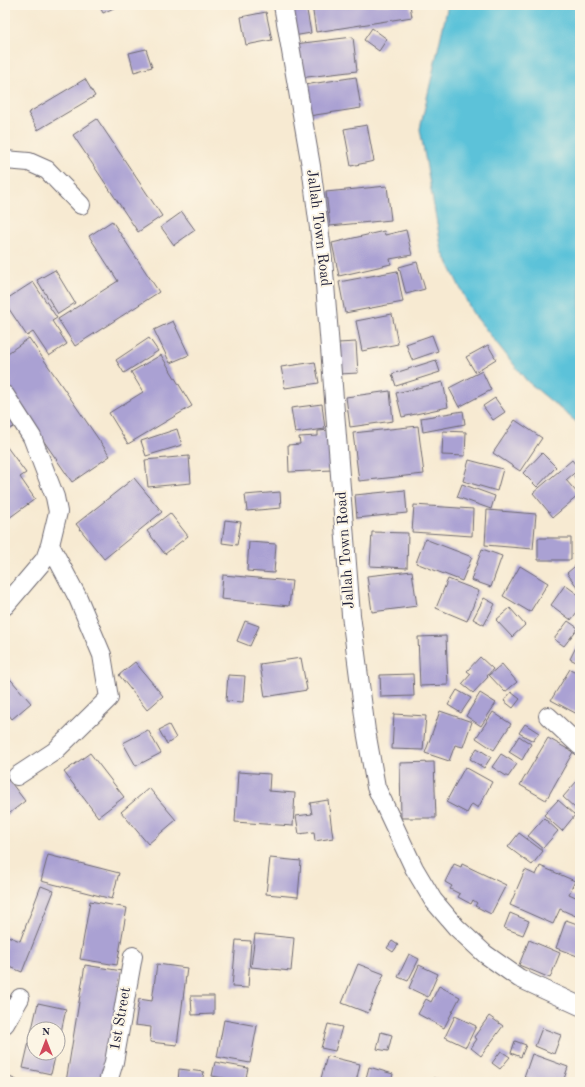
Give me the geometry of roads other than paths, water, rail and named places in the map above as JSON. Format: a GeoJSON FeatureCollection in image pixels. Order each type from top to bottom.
{"type":"FeatureCollection","features":[{"type":"Feature","properties":{"kind":"street","name":"Jallah Town Road"},"geometry":{"type":"LineString","coordinates":[[283,5],[311,166],[324,259],[351,615],[366,731],[376,787],[414,868],[433,900],[456,927],[485,954],[519,978],[580,1006]]}},
{"type":"Feature","properties":{"kind":"street"},"geometry":{"type":"LineString","coordinates":[[5,160],[29,162],[47,170],[81,205]]}},
{"type":"Feature","properties":{"kind":"street"},"geometry":{"type":"LineString","coordinates":[[5,395],[32,437],[55,497],[58,512],[45,560],[5,606]]}},
{"type":"Feature","properties":{"kind":"street"},"geometry":{"type":"LineString","coordinates":[[17,776],[55,752],[109,698],[102,656],[78,598],[50,545]]}},
{"type":"Feature","properties":{"kind":"street"},"geometry":{"type":"LineString","coordinates":[[548,716],[580,746]]}},
{"type":"Feature","properties":{"kind":"street","name":"1st Street"},"geometry":{"type":"LineString","coordinates":[[108,1082],[114,1062],[133,956]]}},
{"type":"Feature","properties":{"kind":"street"},"geometry":{"type":"LineString","coordinates":[[5,1024],[20,998]]}},
{"type":"Feature","properties":{"kind":"water"},"geometry":{"type":"Polygon","coordinates":[[[448,5],[580,5],[580,425],[527,381],[472,312],[442,251],[420,129],[448,5]]]}}]}
